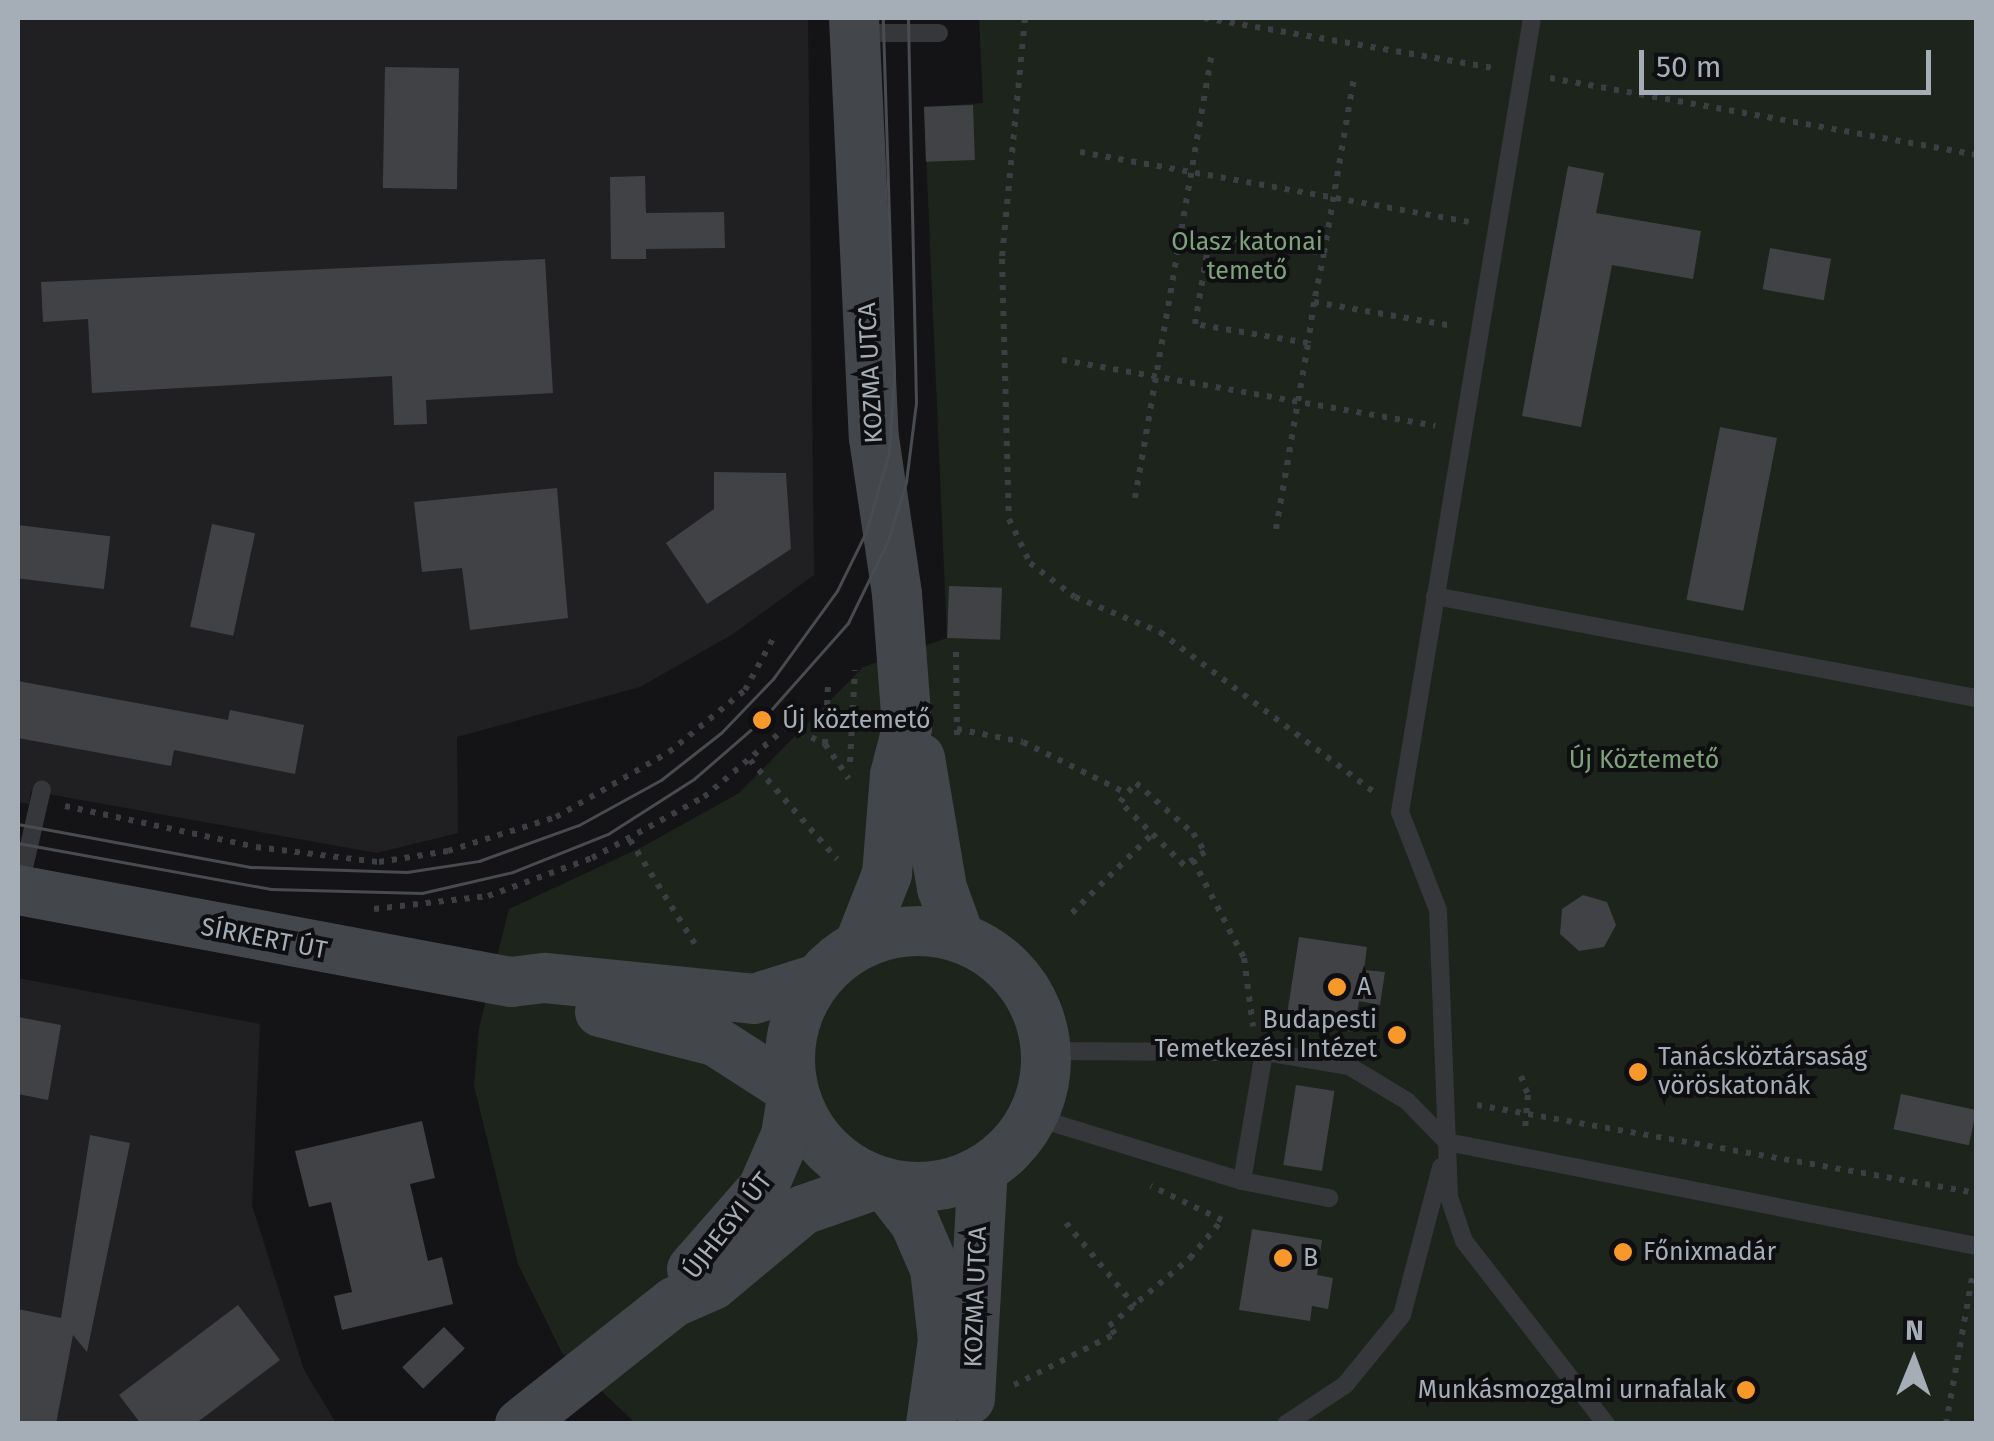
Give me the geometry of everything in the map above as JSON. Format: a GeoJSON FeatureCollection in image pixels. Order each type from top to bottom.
{"type":"FeatureCollection","features":[{"type":"Feature","properties":{"kind":"street","name":"KOZMA UTCA"},"geometry":{"type":"LineString","coordinates":[[854,25],[874,438],[896,594],[906,728],[895,775],[887,874],[859,945]]}},
{"type":"Feature","properties":{"kind":"street","name":"KOZMA UTCA"},"geometry":{"type":"LineString","coordinates":[[906,728],[925,770],[934,852],[960,938]]}},
{"type":"Feature","properties":{"kind":"street","name":"SÍRKERT ÚT"},"geometry":{"type":"LineString","coordinates":[[18,891],[511,982],[538,996],[715,1041],[794,1091]]}},
{"type":"Feature","properties":{"kind":"street","name":"KOZMA UTCA"},"geometry":{"type":"LineString","coordinates":[[922,929],[960,938],[989,952],[1027,992],[1046,1051],[1034,1118],[983,1170],[950,1184],[883,1182],[833,1159],[794,1091],[794,1026],[818,979],[859,945],[922,929]]}},
{"type":"Feature","properties":{"kind":"street","name":"SÍRKERT ÚT"},"geometry":{"type":"LineString","coordinates":[[511,982],[545,978],[754,998],[818,979]]}},
{"type":"Feature","properties":{"kind":"street","name":"ÚJHEGYI ÚT"},"geometry":{"type":"LineString","coordinates":[[674,1302],[690,1270],[762,1188],[786,1134],[794,1091]]}},
{"type":"Feature","properties":{"kind":"street","name":"KOZMA UTCA"},"geometry":{"type":"LineString","coordinates":[[963,1424],[975,1366],[983,1170]]}},
{"type":"Feature","properties":{"kind":"street","name":"KOZMA UTCA"},"geometry":{"type":"LineString","coordinates":[[883,1182],[915,1223],[935,1269],[943,1340],[931,1424]]}},
{"type":"Feature","properties":{"kind":"street","name":"ÚJHEGYI ÚT"},"geometry":{"type":"LineString","coordinates":[[520,1424],[674,1302],[713,1285],[803,1210],[883,1182]]}},
{"type":"Feature","properties":{"kind":"lane"},"geometry":{"type":"LineString","coordinates":[[1532,18],[1400,812],[1438,910],[1449,1197],[1464,1242],[1606,1424]]}},
{"type":"Feature","properties":{"kind":"lane"},"geometry":{"type":"LineString","coordinates":[[854,25],[940,33]]}},
{"type":"Feature","properties":{"kind":"lane"},"geometry":{"type":"LineString","coordinates":[[1436,596],[1976,698]]}},
{"type":"Feature","properties":{"kind":"lane"},"geometry":{"type":"LineString","coordinates":[[18,891],[41,794]]}},
{"type":"Feature","properties":{"kind":"lane"},"geometry":{"type":"LineString","coordinates":[[1046,1051],[1264,1052],[1349,1066],[1407,1101],[1447,1142],[1976,1246]]}},
{"type":"Feature","properties":{"kind":"lane"},"geometry":{"type":"LineString","coordinates":[[1242,1181],[1264,1052]]}},
{"type":"Feature","properties":{"kind":"lane"},"geometry":{"type":"LineString","coordinates":[[1034,1118],[1242,1181],[1329,1198]]}},
{"type":"Feature","properties":{"kind":"lane"},"geometry":{"type":"LineString","coordinates":[[1286,1424],[1345,1384],[1402,1314],[1447,1142]]}},
{"type":"Feature","properties":{"kind":"path"},"geometry":{"type":"LineString","coordinates":[[1026,18],[1002,259],[1009,519],[1030,563],[1075,597],[1160,632],[1400,812]]}},
{"type":"Feature","properties":{"kind":"path"},"geometry":{"type":"LineString","coordinates":[[1204,18],[1976,155]]}},
{"type":"Feature","properties":{"kind":"path"},"geometry":{"type":"LineString","coordinates":[[1135,498],[1212,56]]}},
{"type":"Feature","properties":{"kind":"path"},"geometry":{"type":"LineString","coordinates":[[1276,528],[1354,78]]}},
{"type":"Feature","properties":{"kind":"path"},"geometry":{"type":"LineString","coordinates":[[1080,152],[1496,226]]}},
{"type":"Feature","properties":{"kind":"path"},"geometry":{"type":"LineString","coordinates":[[1308,343],[1195,324],[1210,234],[1324,254]]}},
{"type":"Feature","properties":{"kind":"path"},"geometry":{"type":"LineString","coordinates":[[1314,302],[1478,331]]}},
{"type":"Feature","properties":{"kind":"path"},"geometry":{"type":"LineString","coordinates":[[1062,360],[1461,430]]}},
{"type":"Feature","properties":{"kind":"path"},"geometry":{"type":"LineString","coordinates":[[41,794],[256,847],[378,862],[448,851],[556,817],[669,752],[745,690],[775,635]]}},
{"type":"Feature","properties":{"kind":"path"},"geometry":{"type":"LineString","coordinates":[[854,798],[849,778],[856,650]]}},
{"type":"Feature","properties":{"kind":"path"},"geometry":{"type":"LineString","coordinates":[[825,744],[828,688]]}},
{"type":"Feature","properties":{"kind":"path"},"geometry":{"type":"LineString","coordinates":[[371,909],[488,896],[630,840],[704,796],[788,726],[825,744],[849,778]]}},
{"type":"Feature","properties":{"kind":"path"},"geometry":{"type":"LineString","coordinates":[[957,729],[1023,742],[1128,794]]}},
{"type":"Feature","properties":{"kind":"path"},"geometry":{"type":"LineString","coordinates":[[750,760],[837,860]]}},
{"type":"Feature","properties":{"kind":"path"},"geometry":{"type":"LineString","coordinates":[[1136,783],[1193,833],[1206,852],[1184,866],[1154,832],[1120,802],[1136,783]]}},
{"type":"Feature","properties":{"kind":"path"},"geometry":{"type":"LineString","coordinates":[[1072,913],[1154,832]]}},
{"type":"Feature","properties":{"kind":"path"},"geometry":{"type":"LineString","coordinates":[[630,840],[706,961]]}},
{"type":"Feature","properties":{"kind":"path"},"geometry":{"type":"LineString","coordinates":[[1193,860],[1244,958],[1253,1034],[1236,1035]]}},
{"type":"Feature","properties":{"kind":"path"},"geometry":{"type":"LineString","coordinates":[[1520,1156],[1528,1114],[1521,1076]]}},
{"type":"Feature","properties":{"kind":"path"},"geometry":{"type":"LineString","coordinates":[[1477,1105],[1976,1193]]}},
{"type":"Feature","properties":{"kind":"path"},"geometry":{"type":"LineString","coordinates":[[1012,1386],[1086,1354],[1115,1334],[1109,1326],[1190,1258],[1222,1220],[1140,1180]]}},
{"type":"Feature","properties":{"kind":"path"},"geometry":{"type":"LineString","coordinates":[[1066,1224],[1135,1306]]}},
{"type":"Feature","properties":{"kind":"path"},"geometry":{"type":"LineString","coordinates":[[1946,1424],[1976,1254]]}},
{"type":"Feature","properties":{"kind":"shaded area"},"geometry":{"type":"Polygon","coordinates":[[[18,18],[808,18],[814,575],[733,634],[640,687],[457,737],[458,833],[377,853],[31,791],[29,804],[18,802],[18,18]]]}},
{"type":"Feature","properties":{"kind":"shaded area"},"geometry":{"type":"Polygon","coordinates":[[[18,978],[260,1024],[252,1205],[304,1370],[336,1423],[18,1423],[18,978]]]}},
{"type":"Feature","properties":{"kind":"green space"},"geometry":{"type":"Polygon","coordinates":[[[979,18],[1976,18],[1976,1423],[635,1423],[562,1353],[518,1264],[474,1086],[479,1028],[509,909],[644,846],[739,793],[863,667],[947,638],[924,107],[983,103],[979,18]]]}},
{"type":"Feature","properties":{"kind":"building"},"geometry":{"type":"Polygon","coordinates":[[[385,67],[459,68],[457,189],[383,188],[385,67]]]}},
{"type":"Feature","properties":{"kind":"building"},"geometry":{"type":"Polygon","coordinates":[[[973,105],[975,160],[926,162],[924,107],[973,105]]]}},
{"type":"Feature","properties":{"kind":"building"},"geometry":{"type":"Polygon","coordinates":[[[1568,166],[1604,173],[1596,213],[1701,231],[1693,279],[1612,265],[1581,427],[1522,416],[1568,166]]]}},
{"type":"Feature","properties":{"kind":"building"},"geometry":{"type":"Polygon","coordinates":[[[645,176],[646,213],[724,212],[725,248],[646,249],[646,259],[611,259],[610,177],[645,176]]]}},
{"type":"Feature","properties":{"kind":"building"},"geometry":{"type":"Polygon","coordinates":[[[1770,248],[1831,259],[1824,300],[1763,289],[1770,248]]]}},
{"type":"Feature","properties":{"kind":"building"},"geometry":{"type":"Polygon","coordinates":[[[545,259],[553,393],[426,400],[427,424],[394,425],[392,376],[92,393],[88,319],[43,322],[41,282],[545,259]]]}},
{"type":"Feature","properties":{"kind":"building"},"geometry":{"type":"Polygon","coordinates":[[[1720,427],[1777,438],[1743,611],[1686,600],[1720,427]]]}},
{"type":"Feature","properties":{"kind":"building"},"geometry":{"type":"Polygon","coordinates":[[[714,472],[786,473],[791,549],[707,604],[666,543],[714,509],[714,472]]]}},
{"type":"Feature","properties":{"kind":"building"},"geometry":{"type":"Polygon","coordinates":[[[557,488],[568,618],[470,630],[462,568],[422,572],[414,502],[557,488]]]}},
{"type":"Feature","properties":{"kind":"building"},"geometry":{"type":"Polygon","coordinates":[[[212,524],[255,533],[233,636],[190,627],[212,524]]]}},
{"type":"Feature","properties":{"kind":"building"},"geometry":{"type":"Polygon","coordinates":[[[18,525],[110,536],[104,589],[18,578],[18,525]]]}},
{"type":"Feature","properties":{"kind":"building"},"geometry":{"type":"Polygon","coordinates":[[[949,586],[1002,588],[1000,640],[947,638],[949,586]]]}},
{"type":"Feature","properties":{"kind":"building"},"geometry":{"type":"Polygon","coordinates":[[[18,681],[228,720],[230,710],[304,725],[295,774],[174,750],[171,766],[18,738],[18,681]]]}},
{"type":"Feature","properties":{"kind":"building"},"geometry":{"type":"Polygon","coordinates":[[[1583,895],[1607,902],[1616,925],[1604,947],[1579,951],[1560,934],[1562,909],[1583,895]]]}},
{"type":"Feature","properties":{"kind":"building","name":"A"},"geometry":{"type":"Polygon","coordinates":[[[1299,937],[1367,947],[1364,970],[1385,972],[1380,1005],[1359,1001],[1354,1032],[1286,1021],[1299,937]]]}},
{"type":"Feature","properties":{"kind":"building"},"geometry":{"type":"Polygon","coordinates":[[[18,1017],[61,1025],[48,1100],[18,1094],[18,1017]]]}},
{"type":"Feature","properties":{"kind":"building"},"geometry":{"type":"Polygon","coordinates":[[[1296,1085],[1335,1091],[1322,1171],[1283,1165],[1296,1085]]]}},
{"type":"Feature","properties":{"kind":"building"},"geometry":{"type":"Polygon","coordinates":[[[1901,1094],[1976,1110],[1969,1145],[1894,1129],[1901,1094]]]}},
{"type":"Feature","properties":{"kind":"building"},"geometry":{"type":"Polygon","coordinates":[[[422,1121],[435,1178],[410,1184],[428,1261],[442,1257],[453,1304],[342,1330],[334,1296],[352,1292],[331,1202],[309,1207],[295,1151],[422,1121]]]}},
{"type":"Feature","properties":{"kind":"building"},"geometry":{"type":"Polygon","coordinates":[[[90,1135],[130,1143],[87,1352],[73,1335],[56,1424],[18,1424],[18,1309],[61,1318],[90,1135]]]}},
{"type":"Feature","properties":{"kind":"building","name":"B"},"geometry":{"type":"Polygon","coordinates":[[[1252,1229],[1322,1240],[1317,1275],[1333,1278],[1328,1309],[1312,1306],[1310,1321],[1239,1310],[1252,1229]]]}},
{"type":"Feature","properties":{"kind":"building"},"geometry":{"type":"Polygon","coordinates":[[[238,1305],[280,1360],[195,1424],[141,1424],[119,1395],[238,1305]]]}},
{"type":"Feature","properties":{"kind":"building"},"geometry":{"type":"Polygon","coordinates":[[[444,1327],[465,1349],[423,1389],[402,1367],[444,1327]]]}},
{"type":"Feature","properties":{"kind":"tram line"},"geometry":{"type":"LineString","coordinates":[[18,824],[250,867],[407,872],[479,861],[579,825],[661,780],[721,733],[773,679],[837,591],[866,532],[889,452],[894,376],[883,18]]}},
{"type":"Feature","properties":{"kind":"tram line"},"geometry":{"type":"LineString","coordinates":[[18,843],[271,889],[422,893],[513,872],[608,834],[694,779],[762,720],[848,623],[888,541],[906,482],[916,403],[908,18]]}},
{"type":"Feature","properties":{"kind":"place","name":"Új köztemető"},"geometry":{"type":"Point","coordinates":[762,720]}},
{"type":"Feature","properties":{"kind":"place","name":"A"},"geometry":{"type":"Point","coordinates":[1337,987]}},
{"type":"Feature","properties":{"kind":"place","name":"Budapesti Temetkezési Intézet"},"geometry":{"type":"Point","coordinates":[1397,1035]}},
{"type":"Feature","properties":{"kind":"place","name":"Tanácsköztársaság vöröskatonák"},"geometry":{"type":"Point","coordinates":[1638,1072]}},
{"type":"Feature","properties":{"kind":"place","name":"Főnixmadár"},"geometry":{"type":"Point","coordinates":[1623,1252]}},
{"type":"Feature","properties":{"kind":"place","name":"B"},"geometry":{"type":"Point","coordinates":[1283,1258]}},
{"type":"Feature","properties":{"kind":"place","name":"Munkásmozgalmi urnafalak"},"geometry":{"type":"Point","coordinates":[1746,1390]}},
{"type":"Feature","properties":{"kind":"park label","name":"Olasz katonai temető"},"geometry":{"type":"Point","coordinates":[1247,258]}},
{"type":"Feature","properties":{"kind":"park label","name":"Új Köztemető"},"geometry":{"type":"Point","coordinates":[1644,760]}}]}
